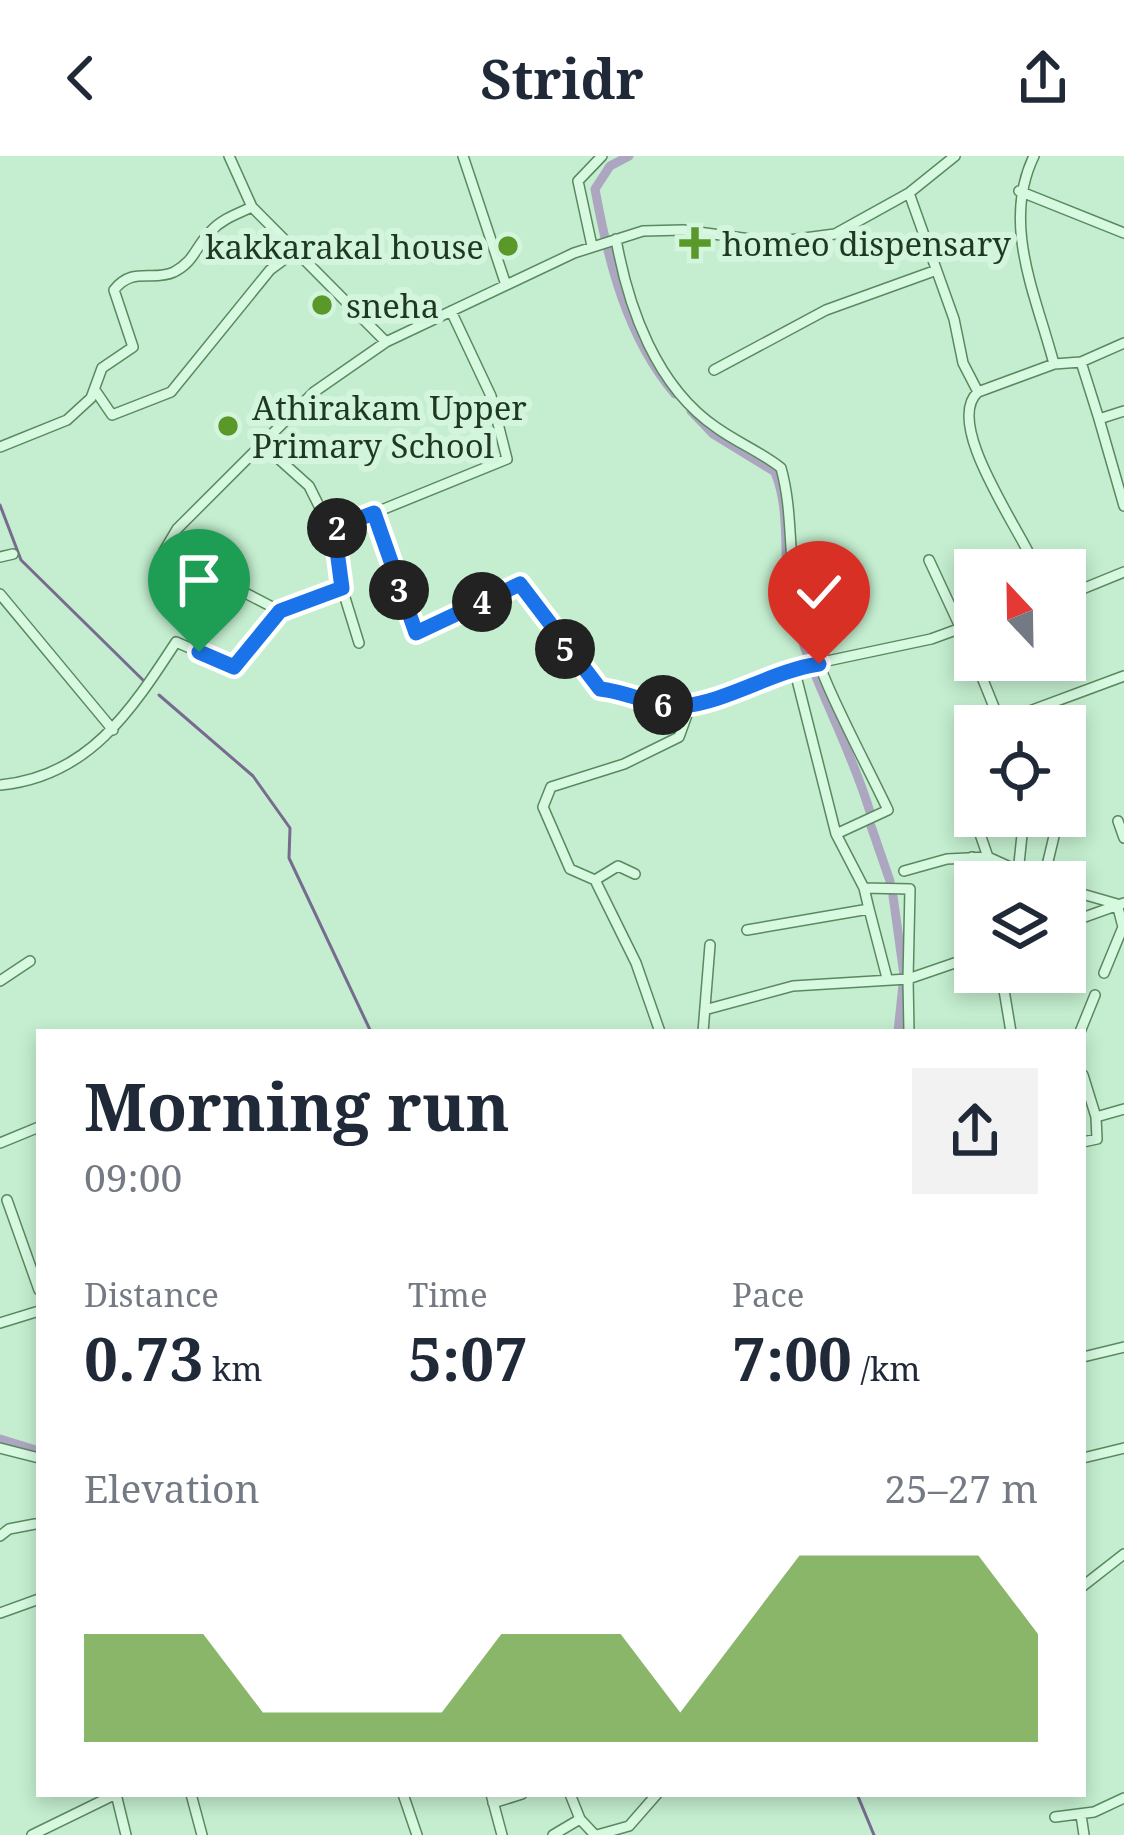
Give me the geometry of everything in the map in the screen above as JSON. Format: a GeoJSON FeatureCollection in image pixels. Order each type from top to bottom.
{"type":"FeatureCollection","features":[{"type":"Feature","properties":{"kind":"street"},"geometry":{"type":"LineString","coordinates":[[229,156],[252,207],[386,342]]}},
{"type":"Feature","properties":{"kind":"street"},"geometry":{"type":"LineString","coordinates":[[463,156],[506,286]]}},
{"type":"Feature","properties":{"kind":"street"},"geometry":{"type":"LineString","coordinates":[[602,156],[578,181],[638,323],[663,367],[716,428],[781,468],[793,510],[791,569],[818,664],[888,810],[836,833]]}},
{"type":"Feature","properties":{"kind":"street"},"geometry":{"type":"LineString","coordinates":[[280,611],[164,550],[177,529],[314,392],[386,342],[605,242],[662,228],[773,242],[820,238],[909,193],[955,156]]}},
{"type":"Feature","properties":{"kind":"street"},"geometry":{"type":"LineString","coordinates":[[1034,156],[1019,191],[1024,255],[1054,364]]}},
{"type":"Feature","properties":{"kind":"street"},"geometry":{"type":"LineString","coordinates":[[1019,191],[1124,233]]}},
{"type":"Feature","properties":{"kind":"street"},"geometry":{"type":"LineString","coordinates":[[909,193],[954,319],[963,363],[978,392]]}},
{"type":"Feature","properties":{"kind":"street"},"geometry":{"type":"LineString","coordinates":[[0,447],[54,428],[95,390],[102,368],[133,347],[114,290],[121,280],[151,272],[170,274],[196,258],[209,232],[252,207]]}},
{"type":"Feature","properties":{"kind":"street"},"geometry":{"type":"LineString","coordinates":[[95,390],[112,416],[171,392],[270,270],[297,250]]}},
{"type":"Feature","properties":{"kind":"street"},"geometry":{"type":"LineString","coordinates":[[714,370],[826,310],[934,272]]}},
{"type":"Feature","properties":{"kind":"street"},"geometry":{"type":"LineString","coordinates":[[334,528],[507,458],[491,396],[451,311]]}},
{"type":"Feature","properties":{"kind":"street"},"geometry":{"type":"LineString","coordinates":[[1025,549],[995,498],[972,434],[970,402],[978,392],[1054,364],[1081,362],[1124,343]]}},
{"type":"Feature","properties":{"kind":"street"},"geometry":{"type":"LineString","coordinates":[[1081,362],[1124,506]]}},
{"type":"Feature","properties":{"kind":"street"},"geometry":{"type":"LineString","coordinates":[[1099,419],[1124,411]]}},
{"type":"Feature","properties":{"kind":"street"},"geometry":{"type":"LineString","coordinates":[[261,443],[309,486],[334,528],[342,588],[359,643]]}},
{"type":"Feature","properties":{"kind":"street"},"geometry":{"type":"LineString","coordinates":[[374,513],[416,633],[520,584],[600,689],[635,692],[655,704],[691,704],[797,668],[954,629]]}},
{"type":"Feature","properties":{"kind":"street"},"geometry":{"type":"LineString","coordinates":[[0,557],[13,554]]}},
{"type":"Feature","properties":{"kind":"street"},"geometry":{"type":"LineString","coordinates":[[929,560],[954,611]]}},
{"type":"Feature","properties":{"kind":"street"},"geometry":{"type":"LineString","coordinates":[[1086,587],[1124,572]]}},
{"type":"Feature","properties":{"kind":"street"},"geometry":{"type":"LineString","coordinates":[[0,785],[43,780],[64,770],[112,730],[176,642],[234,667],[280,611],[342,588]]}},
{"type":"Feature","properties":{"kind":"street"},"geometry":{"type":"LineString","coordinates":[[0,594],[112,730]]}},
{"type":"Feature","properties":{"kind":"street"},"geometry":{"type":"LineString","coordinates":[[797,668],[836,833],[865,887],[886,978]]}},
{"type":"Feature","properties":{"kind":"street"},"geometry":{"type":"LineString","coordinates":[[983,681],[1000,722],[1124,676]]}},
{"type":"Feature","properties":{"kind":"street"},"geometry":{"type":"LineString","coordinates":[[658,1029],[636,963],[595,880],[570,869],[543,807],[551,787],[623,764],[679,737],[691,704]]}},
{"type":"Feature","properties":{"kind":"street"},"geometry":{"type":"LineString","coordinates":[[1118,821],[1124,838]]}},
{"type":"Feature","properties":{"kind":"street"},"geometry":{"type":"LineString","coordinates":[[981,837],[988,856]]}},
{"type":"Feature","properties":{"kind":"street"},"geometry":{"type":"LineString","coordinates":[[972,857],[973,861]]}},
{"type":"Feature","properties":{"kind":"street"},"geometry":{"type":"LineString","coordinates":[[904,871],[972,857],[997,861]]}},
{"type":"Feature","properties":{"kind":"street"},"geometry":{"type":"LineString","coordinates":[[595,880],[618,866],[635,874]]}},
{"type":"Feature","properties":{"kind":"street"},"geometry":{"type":"LineString","coordinates":[[865,887],[910,889],[909,1029]]}},
{"type":"Feature","properties":{"kind":"street"},"geometry":{"type":"LineString","coordinates":[[1086,895],[1120,904]]}},
{"type":"Feature","properties":{"kind":"street"},"geometry":{"type":"LineString","coordinates":[[1086,916],[1120,904]]}},
{"type":"Feature","properties":{"kind":"street"},"geometry":{"type":"LineString","coordinates":[[1104,973],[1123,927],[1120,904]]}},
{"type":"Feature","properties":{"kind":"street"},"geometry":{"type":"LineString","coordinates":[[748,930],[868,909]]}},
{"type":"Feature","properties":{"kind":"street"},"geometry":{"type":"LineString","coordinates":[[704,1029],[710,945]]}},
{"type":"Feature","properties":{"kind":"street"},"geometry":{"type":"LineString","coordinates":[[0,981],[30,961]]}},
{"type":"Feature","properties":{"kind":"street"},"geometry":{"type":"LineString","coordinates":[[708,1009],[793,986],[908,979],[954,963]]}},
{"type":"Feature","properties":{"kind":"street"},"geometry":{"type":"LineString","coordinates":[[1004,993],[1010,1029]]}},
{"type":"Feature","properties":{"kind":"street"},"geometry":{"type":"LineString","coordinates":[[1081,1029],[1095,995]]}},
{"type":"Feature","properties":{"kind":"street"},"geometry":{"type":"LineString","coordinates":[[1086,1085],[1097,1139],[1086,1141]]}},
{"type":"Feature","properties":{"kind":"street"},"geometry":{"type":"LineString","coordinates":[[1096,1117],[1124,1109]]}},
{"type":"Feature","properties":{"kind":"street"},"geometry":{"type":"LineString","coordinates":[[0,1143],[36,1127]]}},
{"type":"Feature","properties":{"kind":"street"},"geometry":{"type":"LineString","coordinates":[[7,1199],[36,1281]]}},
{"type":"Feature","properties":{"kind":"street"},"geometry":{"type":"LineString","coordinates":[[0,1323],[36,1312]]}},
{"type":"Feature","properties":{"kind":"street"},"geometry":{"type":"LineString","coordinates":[[1086,1356],[1124,1347]]}},
{"type":"Feature","properties":{"kind":"street"},"geometry":{"type":"LineString","coordinates":[[0,1448],[36,1457]]}},
{"type":"Feature","properties":{"kind":"street"},"geometry":{"type":"LineString","coordinates":[[1086,1457],[1124,1448]]}},
{"type":"Feature","properties":{"kind":"street"},"geometry":{"type":"LineString","coordinates":[[0,1536],[34,1523]]}},
{"type":"Feature","properties":{"kind":"street"},"geometry":{"type":"LineString","coordinates":[[1086,1581],[1124,1554]]}},
{"type":"Feature","properties":{"kind":"street"},"geometry":{"type":"LineString","coordinates":[[0,1613],[36,1601]]}},
{"type":"Feature","properties":{"kind":"street"},"geometry":{"type":"LineString","coordinates":[[32,1835],[110,1797]]}},
{"type":"Feature","properties":{"kind":"street"},"geometry":{"type":"LineString","coordinates":[[117,1797],[126,1835]]}},
{"type":"Feature","properties":{"kind":"street"},"geometry":{"type":"LineString","coordinates":[[191,1797],[202,1835]]}},
{"type":"Feature","properties":{"kind":"street"},"geometry":{"type":"LineString","coordinates":[[404,1797],[417,1835]]}},
{"type":"Feature","properties":{"kind":"street"},"geometry":{"type":"LineString","coordinates":[[571,1797],[580,1819],[596,1835],[629,1826],[653,1797]]}},
{"type":"Feature","properties":{"kind":"street"},"geometry":{"type":"LineString","coordinates":[[1055,1817],[1081,1815],[1124,1798]]}},
{"type":"Feature","properties":{"kind":"street"},"geometry":{"type":"LineString","coordinates":[[492,1799],[502,1835]]}},
{"type":"Feature","properties":{"kind":"street"},"geometry":{"type":"LineString","coordinates":[[1081,1815],[1084,1835]]}},
{"type":"Feature","properties":{"kind":"street"},"geometry":{"type":"LineString","coordinates":[[553,1835],[580,1819]]}},
{"type":"Feature","properties":{"kind":"waterway"},"geometry":{"type":"LineString","coordinates":[[629,156],[610,166],[595,189],[600,216],[632,324],[675,394]]}},
{"type":"Feature","properties":{"kind":"waterway"},"geometry":{"type":"LineString","coordinates":[[691,411],[713,434],[775,472],[784,506],[793,611],[870,812]]}},
{"type":"Feature","properties":{"kind":"waterway"},"geometry":{"type":"LineString","coordinates":[[0,505],[21,560],[147,684]]}},
{"type":"Feature","properties":{"kind":"waterway"},"geometry":{"type":"LineString","coordinates":[[159,695],[253,776],[290,828],[289,858],[370,1029]]}},
{"type":"Feature","properties":{"kind":"waterway"},"geometry":{"type":"LineString","coordinates":[[871,826],[890,881]]}},
{"type":"Feature","properties":{"kind":"waterway"},"geometry":{"type":"LineString","coordinates":[[893,896],[904,975],[898,1029]]}},
{"type":"Feature","properties":{"kind":"waterway"},"geometry":{"type":"LineString","coordinates":[[0,1439],[36,1450]]}},
{"type":"Feature","properties":{"kind":"waterway"},"geometry":{"type":"LineString","coordinates":[[858,1797],[874,1835]]}},
{"type":"Feature","properties":{"kind":"place","name":"homeo dispensary"},"geometry":{"type":"Point","coordinates":[695,243]}},
{"type":"Feature","properties":{"kind":"place","name":"kakkarakal house"},"geometry":{"type":"Point","coordinates":[508,246]}},
{"type":"Feature","properties":{"kind":"place","name":"sneha"},"geometry":{"type":"Point","coordinates":[322,305]}},
{"type":"Feature","properties":{"kind":"place","name":"Athirakam Upper Primary School"},"geometry":{"type":"Point","coordinates":[228,426]}},
{"type":"Feature","properties":{"kind":"route"},"geometry":{"type":"LineString","coordinates":[[199,652],[234,667],[280,611],[342,588],[334,528],[374,513],[416,633],[520,584],[568,653],[600,689],[635,692],[655,704],[681,707],[819,664]]}}]}
